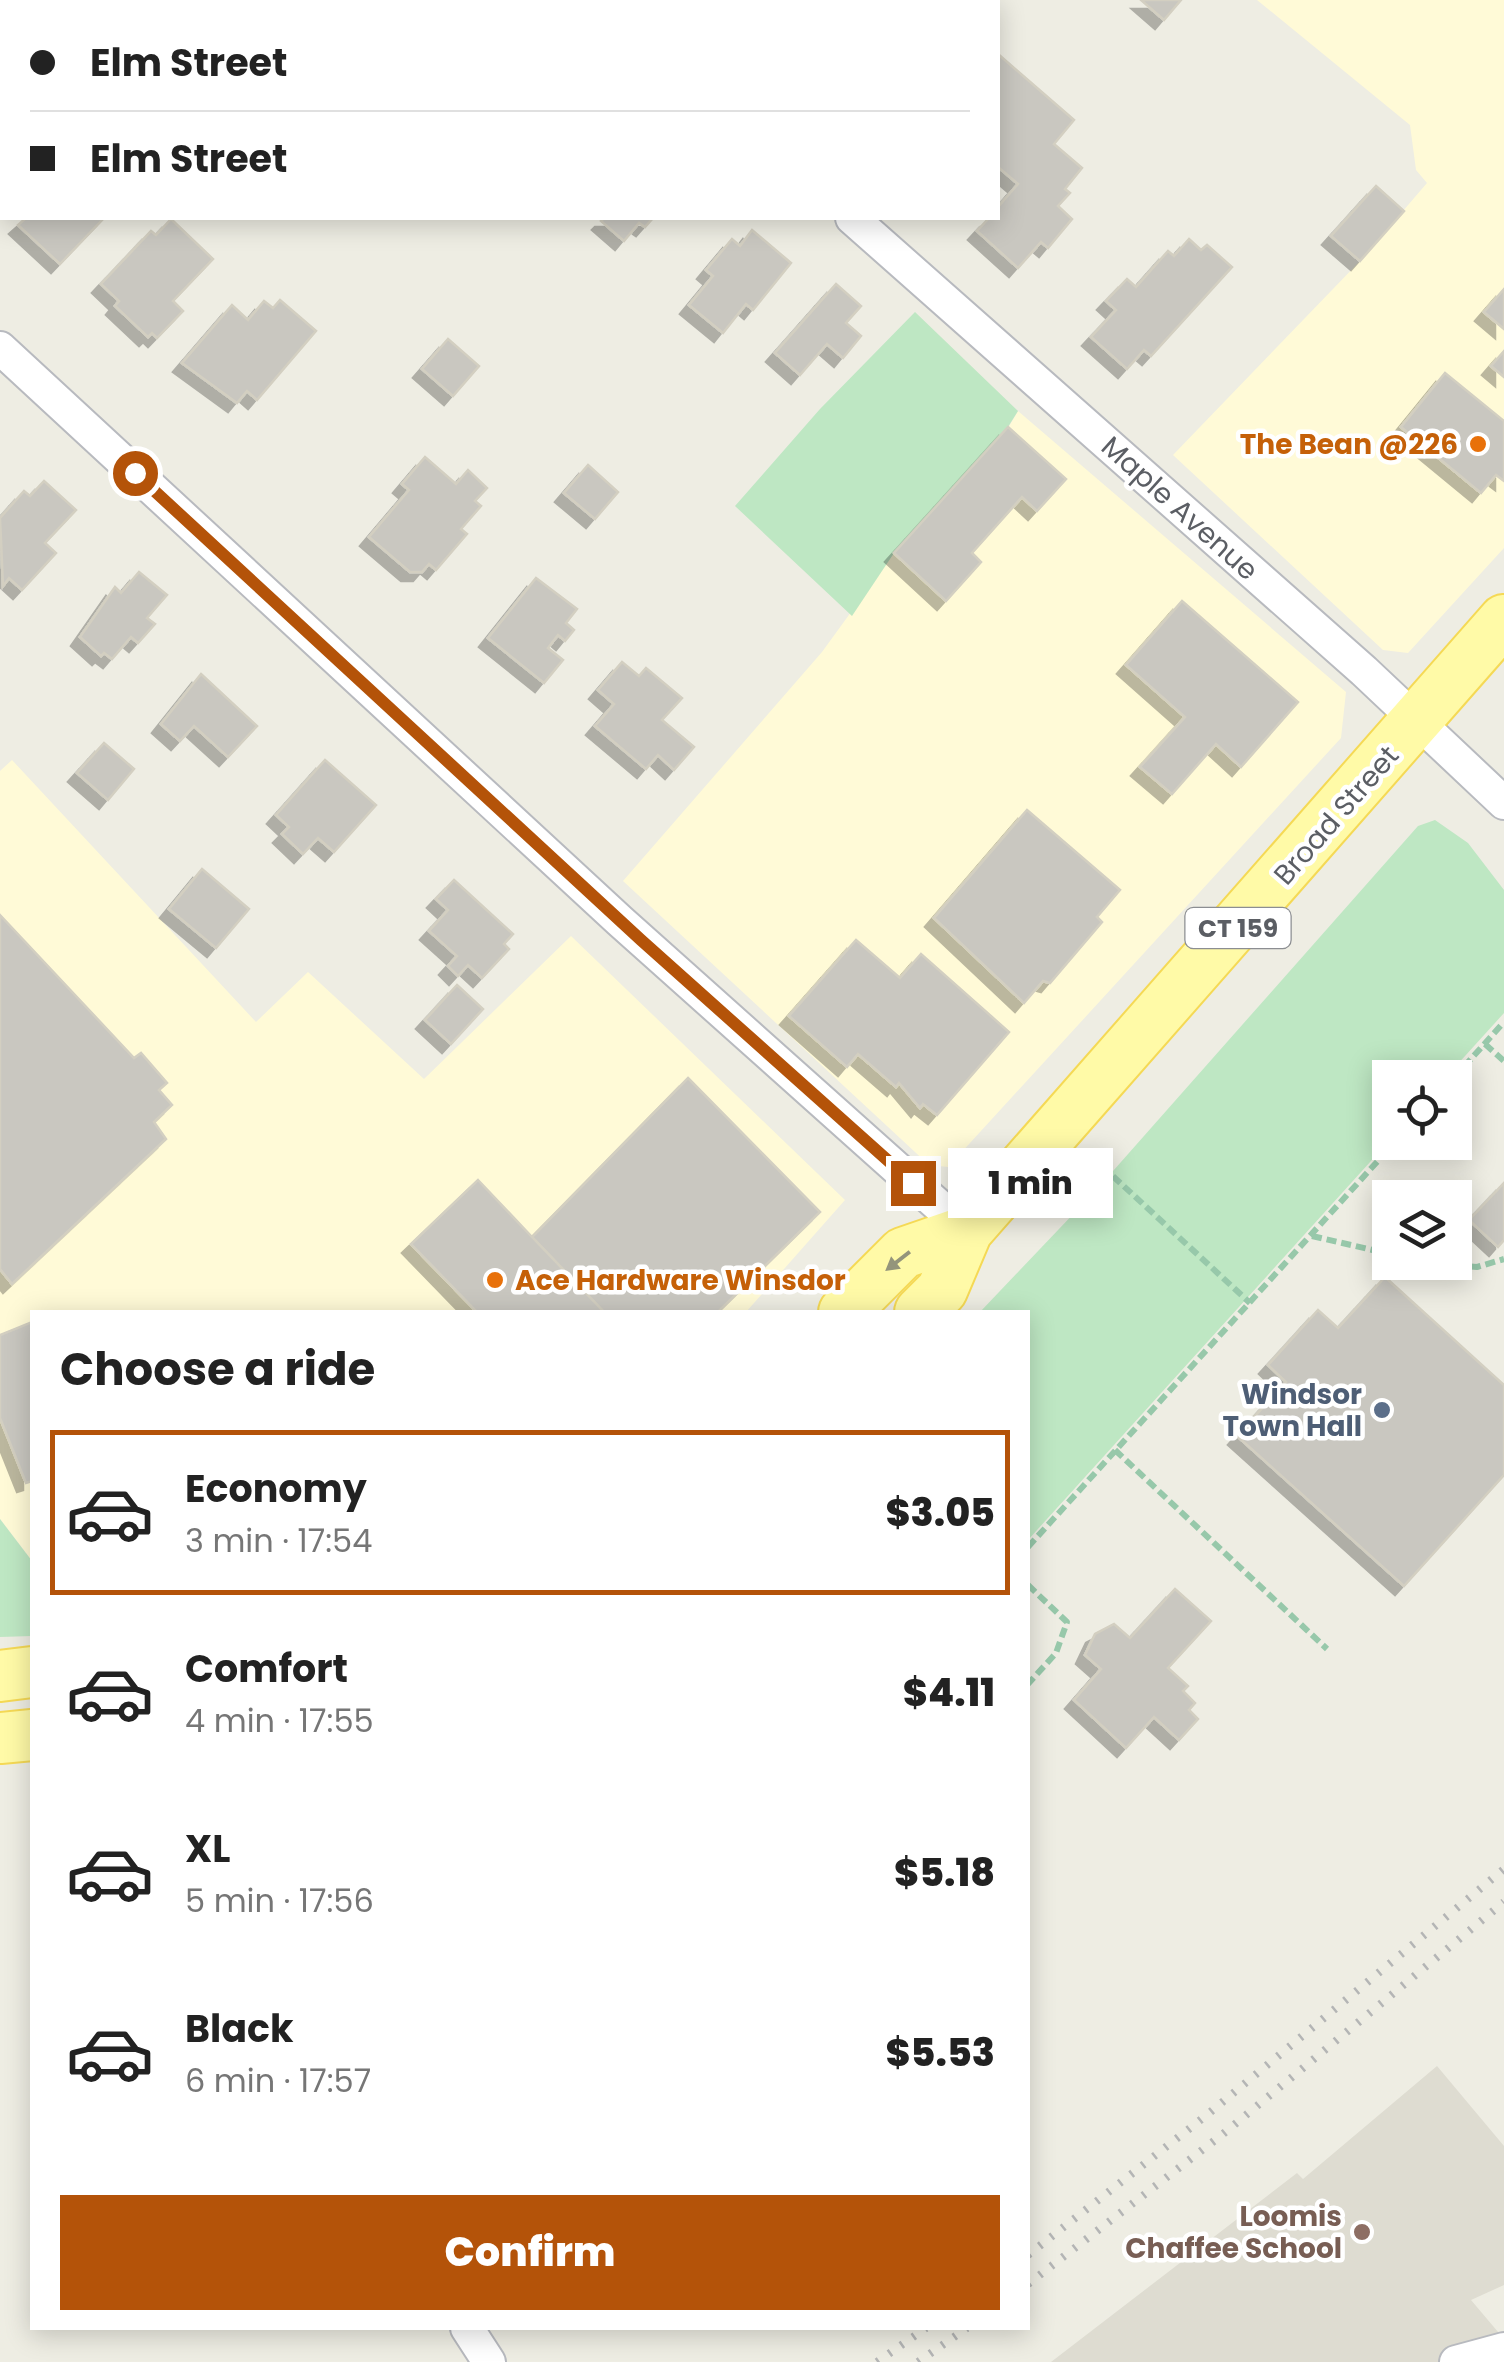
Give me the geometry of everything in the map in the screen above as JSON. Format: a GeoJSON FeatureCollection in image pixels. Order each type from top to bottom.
{"type":"FeatureCollection","features":[{"type":"Feature","properties":{"kind":"main road","name":"Broad Street"},"geometry":{"type":"LineString","coordinates":[[922,1310],[942,1290],[966,1231],[1504,620]]}},
{"type":"Feature","properties":{"kind":"main road","name":"Broad Street"},"geometry":{"type":"LineString","coordinates":[[846,1310],[903,1253],[966,1231]]}},
{"type":"Feature","properties":{"kind":"main road"},"geometry":{"type":"LineString","coordinates":[[0,1676],[30,1672]]}},
{"type":"Feature","properties":{"kind":"main road"},"geometry":{"type":"LineString","coordinates":[[0,1738],[30,1735]]}},
{"type":"Feature","properties":{"kind":"street","name":"Maple Avenue"},"geometry":{"type":"LineString","coordinates":[[854,220],[1364,671],[1504,803]]}},
{"type":"Feature","properties":{"kind":"street"},"geometry":{"type":"LineString","coordinates":[[0,348],[641,940],[966,1231]]}},
{"type":"Feature","properties":{"kind":"street"},"geometry":{"type":"LineString","coordinates":[[467,2330],[489,2362]]}},
{"type":"Feature","properties":{"kind":"street"},"geometry":{"type":"LineString","coordinates":[[1456,2362],[1504,2350]]}},
{"type":"Feature","properties":{"kind":"path"},"geometry":{"type":"LineString","coordinates":[[1470,1060],[1504,1022]]}},
{"type":"Feature","properties":{"kind":"path"},"geometry":{"type":"LineString","coordinates":[[1484,1044],[1504,1062]]}},
{"type":"Feature","properties":{"kind":"path"},"geometry":{"type":"LineString","coordinates":[[1030,1544],[1379,1160]]}},
{"type":"Feature","properties":{"kind":"path"},"geometry":{"type":"LineString","coordinates":[[1102,1166],[1250,1303]]}},
{"type":"Feature","properties":{"kind":"path"},"geometry":{"type":"LineString","coordinates":[[1311,1236],[1372,1250]]}},
{"type":"Feature","properties":{"kind":"path"},"geometry":{"type":"LineString","coordinates":[[1472,1267],[1504,1259]]}},
{"type":"Feature","properties":{"kind":"path"},"geometry":{"type":"LineString","coordinates":[[1115,1450],[1327,1650]]}},
{"type":"Feature","properties":{"kind":"path"},"geometry":{"type":"LineString","coordinates":[[1030,1587],[1067,1622],[1056,1653],[1030,1682]]}},
{"type":"Feature","properties":{"kind":"shaded area"},"geometry":{"type":"Polygon","coordinates":[[[1257,0],[1504,0],[1504,548],[1408,653],[1383,650],[1173,455],[1360,261],[1427,183],[1416,170],[1410,125],[1257,0]]]}},
{"type":"Feature","properties":{"kind":"shaded area"},"geometry":{"type":"Polygon","coordinates":[[[1018,411],[1346,692],[1341,738],[948,1167],[929,1165],[623,881],[822,652],[894,553],[1008,428],[1018,411]]]}},
{"type":"Feature","properties":{"kind":"shaded area"},"geometry":{"type":"Polygon","coordinates":[[[12,760],[256,1022],[308,972],[424,1079],[571,936],[845,1200],[748,1310],[30,1310],[30,1558],[0,1519],[0,771],[12,760]]]}},
{"type":"Feature","properties":{"kind":"shaded area","name":"Loomis Chaffee School"},"geometry":{"type":"Polygon","coordinates":[[[1437,2066],[1504,2146],[1504,2285],[1471,2300],[1504,2339],[1504,2362],[1051,2362],[1297,2173],[1303,2179],[1437,2066]]]}},
{"type":"Feature","properties":{"kind":"green space"},"geometry":{"type":"Polygon","coordinates":[[[915,312],[1018,411],[894,553],[852,616],[735,506],[820,409],[915,312]]]}},
{"type":"Feature","properties":{"kind":"green space"},"geometry":{"type":"Polygon","coordinates":[[[1435,820],[1468,843],[1504,890],[1504,1013],[1461,1060],[1372,1060],[1372,1160],[1030,1538],[1030,1310],[982,1310],[1098,1188],[1418,826],[1435,820]]]}},
{"type":"Feature","properties":{"kind":"green space"},"geometry":{"type":"Polygon","coordinates":[[[0,1519],[30,1558],[30,1636],[0,1637],[0,1519]]]}},
{"type":"Feature","properties":{"kind":"building"},"geometry":{"type":"Polygon","coordinates":[[[1141,0],[1181,0],[1164,20],[1141,0]]]}},
{"type":"Feature","properties":{"kind":"building"},"geometry":{"type":"Polygon","coordinates":[[[1000,56],[1074,120],[1054,144],[1082,168],[1065,189],[1070,193],[1058,206],[1072,219],[1048,248],[1041,242],[1018,268],[977,231],[987,220],[1000,220],[1000,205],[1018,184],[1000,169],[1000,56]]]}},
{"type":"Feature","properties":{"kind":"building"},"geometry":{"type":"Polygon","coordinates":[[[1376,186],[1404,211],[1360,261],[1331,236],[1376,186]]]}},
{"type":"Feature","properties":{"kind":"building"},"geometry":{"type":"Polygon","coordinates":[[[24,220],[102,220],[60,264],[18,225],[24,220]]]}},
{"type":"Feature","properties":{"kind":"building"},"geometry":{"type":"Polygon","coordinates":[[[172,220],[213,259],[173,301],[183,311],[157,338],[152,333],[148,337],[115,306],[119,301],[101,284],[151,231],[156,235],[172,220]]]}},
{"type":"Feature","properties":{"kind":"building"},"geometry":{"type":"Polygon","coordinates":[[[651,220],[645,227],[639,223],[624,241],[601,221],[651,220]]]}},
{"type":"Feature","properties":{"kind":"building"},"geometry":{"type":"Polygon","coordinates":[[[752,230],[791,263],[753,310],[746,304],[723,333],[689,305],[713,276],[706,270],[732,239],[740,246],[752,230]]]}},
{"type":"Feature","properties":{"kind":"building"},"geometry":{"type":"Polygon","coordinates":[[[1189,239],[1201,250],[1207,245],[1232,267],[1151,356],[1144,350],[1127,369],[1091,337],[1116,310],[1106,301],[1127,279],[1136,287],[1168,251],[1174,256],[1189,239]]]}},
{"type":"Feature","properties":{"kind":"building"},"geometry":{"type":"Polygon","coordinates":[[[836,284],[861,306],[846,323],[861,336],[843,358],[827,344],[800,375],[775,353],[836,284]]]}},
{"type":"Feature","properties":{"kind":"building"},"geometry":{"type":"Polygon","coordinates":[[[1504,289],[1504,329],[1484,312],[1504,289]]]}},
{"type":"Feature","properties":{"kind":"building"},"geometry":{"type":"Polygon","coordinates":[[[280,300],[316,331],[257,400],[247,391],[237,403],[182,363],[232,305],[248,320],[264,301],[273,308],[280,300]]]}},
{"type":"Feature","properties":{"kind":"building"},"geometry":{"type":"Polygon","coordinates":[[[448,339],[479,366],[453,396],[422,369],[448,339]]]}},
{"type":"Feature","properties":{"kind":"building"},"geometry":{"type":"Polygon","coordinates":[[[1504,351],[1504,377],[1491,366],[1504,351]]]}},
{"type":"Feature","properties":{"kind":"building"},"geometry":{"type":"Polygon","coordinates":[[[1445,373],[1504,421],[1504,481],[1496,475],[1481,493],[1401,427],[1445,373]]]}},
{"type":"Feature","properties":{"kind":"building"},"geometry":{"type":"Polygon","coordinates":[[[1008,427],[1066,479],[1037,511],[1022,497],[972,553],[981,562],[946,601],[894,553],[1008,427]]]}},
{"type":"Feature","properties":{"kind":"building"},"geometry":{"type":"Polygon","coordinates":[[[425,457],[456,484],[468,470],[487,488],[475,501],[481,506],[461,529],[467,534],[436,570],[429,564],[422,572],[410,572],[369,537],[409,490],[402,484],[425,457]]]}},
{"type":"Feature","properties":{"kind":"building"},"geometry":{"type":"Polygon","coordinates":[[[588,465],[618,492],[595,519],[564,493],[588,465]]]}},
{"type":"Feature","properties":{"kind":"building"},"geometry":{"type":"Polygon","coordinates":[[[44,481],[76,510],[45,543],[56,553],[22,590],[9,578],[3,586],[0,518],[24,491],[30,496],[44,481]]]}},
{"type":"Feature","properties":{"kind":"building"},"geometry":{"type":"Polygon","coordinates":[[[139,572],[167,595],[147,618],[155,624],[138,643],[131,637],[112,659],[104,653],[101,656],[80,637],[115,587],[121,593],[139,572]]]}},
{"type":"Feature","properties":{"kind":"building"},"geometry":{"type":"Polygon","coordinates":[[[536,578],[577,609],[566,623],[574,630],[565,641],[558,635],[548,648],[563,660],[544,683],[488,638],[536,578]]]}},
{"type":"Feature","properties":{"kind":"building"},"geometry":{"type":"Polygon","coordinates":[[[1182,601],[1298,702],[1241,767],[1216,744],[1172,794],[1140,767],[1185,717],[1126,665],[1182,601]]]}},
{"type":"Feature","properties":{"kind":"building"},"geometry":{"type":"Polygon","coordinates":[[[622,662],[639,676],[646,668],[682,698],[662,720],[694,747],[674,770],[658,755],[646,769],[595,726],[614,704],[598,690],[622,662]]]}},
{"type":"Feature","properties":{"kind":"building"},"geometry":{"type":"Polygon","coordinates":[[[201,674],[257,726],[228,757],[194,726],[180,741],[161,724],[201,674]]]}},
{"type":"Feature","properties":{"kind":"building"},"geometry":{"type":"Polygon","coordinates":[[[104,743],[134,769],[108,800],[77,773],[104,743]]]}},
{"type":"Feature","properties":{"kind":"building"},"geometry":{"type":"Polygon","coordinates":[[[325,760],[376,805],[334,852],[318,838],[303,854],[282,834],[289,827],[276,815],[325,760]]]}},
{"type":"Feature","properties":{"kind":"building"},"geometry":{"type":"Polygon","coordinates":[[[1027,810],[1120,890],[1097,917],[1102,922],[1050,983],[1043,981],[1024,1003],[934,918],[1027,810]]]}},
{"type":"Feature","properties":{"kind":"building"},"geometry":{"type":"Polygon","coordinates":[[[202,869],[249,909],[216,948],[169,909],[202,869]]]}},
{"type":"Feature","properties":{"kind":"building"},"geometry":{"type":"Polygon","coordinates":[[[454,880],[513,934],[504,944],[509,949],[482,978],[468,965],[458,976],[448,966],[457,956],[429,931],[448,910],[436,899],[454,880]]]}},
{"type":"Feature","properties":{"kind":"building"},"geometry":{"type":"Polygon","coordinates":[[[0,915],[134,1058],[141,1053],[167,1083],[159,1090],[172,1105],[154,1122],[166,1139],[12,1284],[0,1269],[0,915]]]}},
{"type":"Feature","properties":{"kind":"building"},"geometry":{"type":"Polygon","coordinates":[[[856,940],[900,978],[921,954],[1009,1032],[937,1115],[923,1104],[920,1108],[899,1083],[896,1087],[858,1054],[847,1067],[789,1016],[856,940]]]}},
{"type":"Feature","properties":{"kind":"building"},"geometry":{"type":"Polygon","coordinates":[[[457,985],[483,1009],[451,1044],[425,1020],[457,985]]]}},
{"type":"Feature","properties":{"kind":"building"},"geometry":{"type":"Polygon","coordinates":[[[688,1078],[820,1212],[720,1310],[602,1310],[532,1237],[688,1078]]]}},
{"type":"Feature","properties":{"kind":"building"},"geometry":{"type":"Polygon","coordinates":[[[478,1180],[602,1310],[475,1310],[411,1244],[478,1180]]]}},
{"type":"Feature","properties":{"kind":"building"},"geometry":{"type":"Polygon","coordinates":[[[1504,1183],[1504,1240],[1498,1247],[1472,1223],[1472,1217],[1504,1183]]]}},
{"type":"Feature","properties":{"kind":"building","name":"Windsor Town Hall"},"geometry":{"type":"Polygon","coordinates":[[[1382,1280],[1388,1280],[1504,1385],[1504,1475],[1404,1586],[1237,1436],[1286,1382],[1268,1365],[1318,1310],[1338,1328],[1382,1280]]]}},
{"type":"Feature","properties":{"kind":"building"},"geometry":{"type":"Polygon","coordinates":[[[30,1323],[30,1482],[26,1483],[0,1418],[0,1335],[30,1323]]]}},
{"type":"Feature","properties":{"kind":"building"},"geometry":{"type":"Polygon","coordinates":[[[1175,1589],[1211,1621],[1168,1668],[1188,1686],[1183,1691],[1195,1703],[1189,1710],[1198,1719],[1179,1740],[1154,1717],[1126,1748],[1074,1700],[1101,1669],[1085,1655],[1095,1634],[1114,1624],[1130,1638],[1175,1589]]]}},
{"type":"Feature","properties":{"kind":"railway"},"geometry":{"type":"LineString","coordinates":[[1030,2253],[1208,2114],[1504,1869]]}},
{"type":"Feature","properties":{"kind":"railway"},"geometry":{"type":"LineString","coordinates":[[1030,2282],[1223,2134],[1504,1902]]}},
{"type":"Feature","properties":{"kind":"railway"},"geometry":{"type":"LineString","coordinates":[[877,2362],[923,2330]]}},
{"type":"Feature","properties":{"kind":"railway"},"geometry":{"type":"LineString","coordinates":[[918,2362],[964,2330]]}},
{"type":"Feature","properties":{"kind":"place","name":"The Bean @226"},"geometry":{"type":"Point","coordinates":[1478,444]}},
{"type":"Feature","properties":{"kind":"place","name":"Ace Hardware Winsdor"},"geometry":{"type":"Point","coordinates":[495,1280]}},
{"type":"Feature","properties":{"kind":"place","name":"Windsor Town Hall"},"geometry":{"type":"Point","coordinates":[1382,1410]}},
{"type":"Feature","properties":{"kind":"place","name":"Loomis Chaffee School"},"geometry":{"type":"Point","coordinates":[1362,2232]}},
{"type":"Feature","properties":{"kind":"route"},"geometry":{"type":"LineString","coordinates":[[135,473],[641,940],[913,1183]]}}]}
